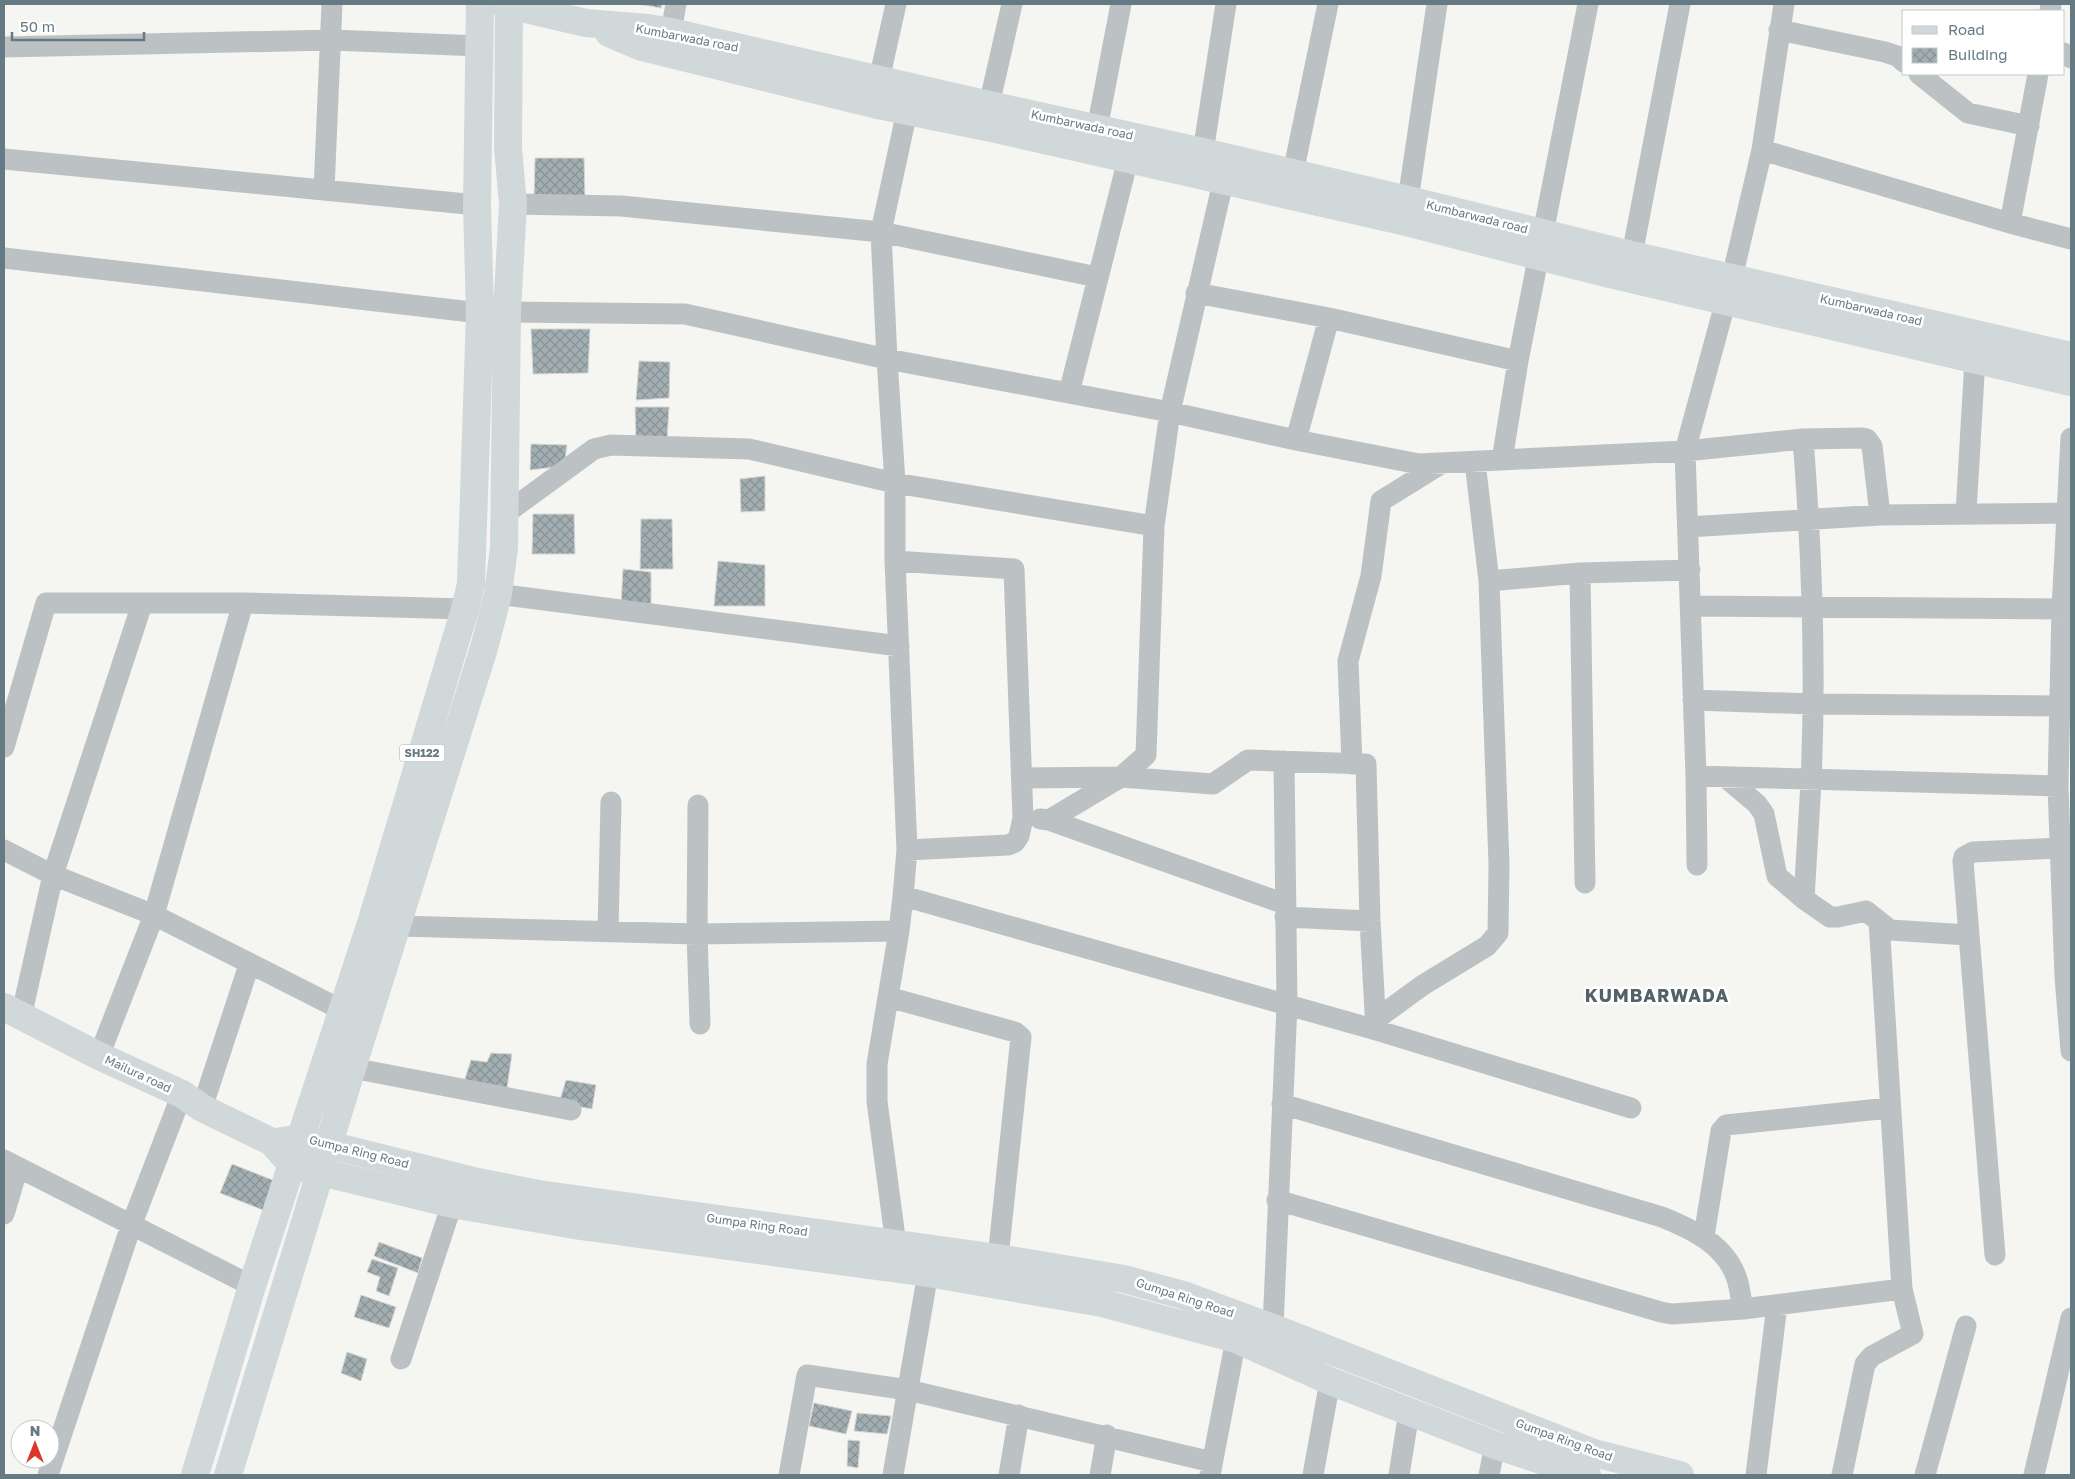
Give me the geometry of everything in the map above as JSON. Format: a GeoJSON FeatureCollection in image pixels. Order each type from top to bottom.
{"type":"FeatureCollection","features":[{"type":"Feature","properties":{"kind":"street"},"geometry":{"type":"LineString","coordinates":[[324,190],[332,40],[332,4]]}},
{"type":"Feature","properties":{"kind":"street","name":"SH122"},"geometry":{"type":"LineString","coordinates":[[194,1475],[252,1286],[372,920],[465,608],[473,565],[493,313],[477,205],[480,4]]}},
{"type":"Feature","properties":{"kind":"street"},"geometry":{"type":"LineString","coordinates":[[228,1475],[352,1068],[484,648],[498,594],[504,548],[505,514],[493,313],[513,204],[508,148],[507,4],[586,23]]}},
{"type":"Feature","properties":{"kind":"street"},"geometry":{"type":"LineString","coordinates":[[671,32],[676,4]]}},
{"type":"Feature","properties":{"kind":"street"},"geometry":{"type":"LineString","coordinates":[[879,80],[896,4]]}},
{"type":"Feature","properties":{"kind":"street"},"geometry":{"type":"LineString","coordinates":[[990,105],[1012,4]]}},
{"type":"Feature","properties":{"kind":"street"},"geometry":{"type":"LineString","coordinates":[[1097,129],[1121,4]]}},
{"type":"Feature","properties":{"kind":"street"},"geometry":{"type":"LineString","coordinates":[[1049,820],[1121,777],[1144,758],[1147,752],[1154,526],[1170,412],[1196,293],[1218,164],[1226,4]]}},
{"type":"Feature","properties":{"kind":"street"},"geometry":{"type":"LineString","coordinates":[[1293,173],[1328,4]]}},
{"type":"Feature","properties":{"kind":"street"},"geometry":{"type":"LineString","coordinates":[[1408,200],[1437,4]]}},
{"type":"Feature","properties":{"kind":"street"},"geometry":{"type":"LineString","coordinates":[[1502,460],[1518,361],[1588,4]]}},
{"type":"Feature","properties":{"kind":"street"},"geometry":{"type":"LineString","coordinates":[[1632,255],[1680,4]]}},
{"type":"Feature","properties":{"kind":"street"},"geometry":{"type":"LineString","coordinates":[[1697,865],[1689,527],[1685,451],[1729,290],[1762,150],[1784,4]]}},
{"type":"Feature","properties":{"kind":"street","name":"Kumbarwada road"},"geometry":{"type":"LineString","coordinates":[[586,23],[648,28],[671,32],[1097,129],[1218,164],[1398,220],[1541,244],[1632,255],[1729,290],[2071,356]]}},
{"type":"Feature","properties":{"kind":"street","name":"Kumbarwada road"},"geometry":{"type":"LineString","coordinates":[[586,23],[642,47],[907,111],[1128,159],[1218,164],[1293,173],[1408,200],[1541,244],[1729,290],[1975,359],[2071,382]]}},
{"type":"Feature","properties":{"kind":"street"},"geometry":{"type":"LineString","coordinates":[[1779,30],[1885,52],[1897,56],[1902,60]]}},
{"type":"Feature","properties":{"kind":"street"},"geometry":{"type":"LineString","coordinates":[[4,47],[332,40],[479,46]]}},
{"type":"Feature","properties":{"kind":"street"},"geometry":{"type":"LineString","coordinates":[[1920,75],[1968,113],[2029,126]]}},
{"type":"Feature","properties":{"kind":"street"},"geometry":{"type":"LineString","coordinates":[[2010,223],[2038,75]]}},
{"type":"Feature","properties":{"kind":"street"},"geometry":{"type":"LineString","coordinates":[[896,1245],[877,1101],[877,1064],[899,931],[907,850],[895,562],[895,483],[881,232],[907,111]]}},
{"type":"Feature","properties":{"kind":"street"},"geometry":{"type":"LineString","coordinates":[[1762,150],[2010,223],[2071,238]]}},
{"type":"Feature","properties":{"kind":"street"},"geometry":{"type":"LineString","coordinates":[[4,159],[477,205]]}},
{"type":"Feature","properties":{"kind":"street"},"geometry":{"type":"LineString","coordinates":[[1069,393],[1128,159]]}},
{"type":"Feature","properties":{"kind":"street"},"geometry":{"type":"LineString","coordinates":[[513,204],[621,206],[881,232],[1097,277]]}},
{"type":"Feature","properties":{"kind":"street"},"geometry":{"type":"LineString","coordinates":[[4,258],[493,313],[685,314],[887,359],[1170,412],[1296,440],[1418,464],[1685,451],[1803,440],[1867,439],[1872,446],[1880,515]]}},
{"type":"Feature","properties":{"kind":"street"},"geometry":{"type":"LineString","coordinates":[[1196,293],[1329,318],[1518,361]]}},
{"type":"Feature","properties":{"kind":"street"},"geometry":{"type":"LineString","coordinates":[[1296,440],[1329,318]]}},
{"type":"Feature","properties":{"kind":"street"},"geometry":{"type":"LineString","coordinates":[[1966,513],[1975,359]]}},
{"type":"Feature","properties":{"kind":"street"},"geometry":{"type":"LineString","coordinates":[[2071,438],[2067,609],[2060,706],[2058,786],[2065,977],[2071,1051]]}},
{"type":"Feature","properties":{"kind":"street"},"geometry":{"type":"LineString","coordinates":[[1803,440],[1809,518],[1812,606],[1811,780],[1804,899]]}},
{"type":"Feature","properties":{"kind":"street"},"geometry":{"type":"LineString","coordinates":[[505,514],[594,449],[611,445],[749,449],[895,483],[1154,526]]}},
{"type":"Feature","properties":{"kind":"street"},"geometry":{"type":"LineString","coordinates":[[1375,1025],[1418,989],[1488,946],[1498,933],[1499,865],[1490,581],[1475,462]]}},
{"type":"Feature","properties":{"kind":"street"},"geometry":{"type":"LineString","coordinates":[[1352,764],[1348,661],[1368,589],[1381,501],[1441,463]]}},
{"type":"Feature","properties":{"kind":"street"},"geometry":{"type":"LineString","coordinates":[[1689,527],[1880,515],[2070,513]]}},
{"type":"Feature","properties":{"kind":"street"},"geometry":{"type":"LineString","coordinates":[[895,562],[1014,569],[1023,778],[1023,818],[1019,836],[1014,842],[1008,845],[907,850]]}},
{"type":"Feature","properties":{"kind":"street"},"geometry":{"type":"LineString","coordinates":[[1490,581],[1580,573],[1690,570]]}},
{"type":"Feature","properties":{"kind":"street"},"geometry":{"type":"LineString","coordinates":[[1580,573],[1585,883]]}},
{"type":"Feature","properties":{"kind":"street"},"geometry":{"type":"LineString","coordinates":[[498,594],[899,646]]}},
{"type":"Feature","properties":{"kind":"street"},"geometry":{"type":"LineString","coordinates":[[4,747],[46,603],[243,603],[465,608]]}},
{"type":"Feature","properties":{"kind":"street"},"geometry":{"type":"LineString","coordinates":[[99,1056],[154,916],[243,603]]}},
{"type":"Feature","properties":{"kind":"street"},"geometry":{"type":"LineString","coordinates":[[13,1012],[53,875],[142,604]]}},
{"type":"Feature","properties":{"kind":"street"},"geometry":{"type":"LineString","coordinates":[[1691,606],[2067,609]]}},
{"type":"Feature","properties":{"kind":"street"},"geometry":{"type":"LineString","coordinates":[[1693,700],[1812,704],[2060,706]]}},
{"type":"Feature","properties":{"kind":"street"},"geometry":{"type":"LineString","coordinates":[[1023,778],[1121,777],[1213,784],[1248,760],[1366,764],[1375,1025]]}},
{"type":"Feature","properties":{"kind":"street"},"geometry":{"type":"LineString","coordinates":[[1273,1328],[1277,1200],[1287,1005],[1284,761]]}},
{"type":"Feature","properties":{"kind":"street"},"geometry":{"type":"LineString","coordinates":[[1696,776],[2058,786]]}},
{"type":"Feature","properties":{"kind":"street"},"geometry":{"type":"LineString","coordinates":[[1725,777],[1762,809],[1766,819],[1776,872],[1804,899],[1830,917],[1866,911],[1893,931],[1968,935]]}},
{"type":"Feature","properties":{"kind":"street"},"geometry":{"type":"LineString","coordinates":[[608,930],[611,802]]}},
{"type":"Feature","properties":{"kind":"street"},"geometry":{"type":"LineString","coordinates":[[698,805],[697,934],[700,1024]]}},
{"type":"Feature","properties":{"kind":"street"},"geometry":{"type":"LineString","coordinates":[[1023,818],[1049,820],[1285,910],[1370,921]]}},
{"type":"Feature","properties":{"kind":"street"},"geometry":{"type":"LineString","coordinates":[[1995,1255],[1968,935],[1964,857],[1973,852],[2061,848]]}},
{"type":"Feature","properties":{"kind":"street"},"geometry":{"type":"LineString","coordinates":[[4,850],[53,875],[154,916],[342,1010]]}},
{"type":"Feature","properties":{"kind":"street"},"geometry":{"type":"LineString","coordinates":[[903,896],[1287,1005],[1375,1025],[1631,1108]]}},
{"type":"Feature","properties":{"kind":"street"},"geometry":{"type":"LineString","coordinates":[[1842,1475],[1865,1364],[1872,1356],[1913,1334],[1902,1289],[1879,921]]}},
{"type":"Feature","properties":{"kind":"street"},"geometry":{"type":"LineString","coordinates":[[398,926],[608,930],[697,934],[899,931]]}},
{"type":"Feature","properties":{"kind":"street"},"geometry":{"type":"LineString","coordinates":[[48,1475],[131,1226],[192,1101],[249,965]]}},
{"type":"Feature","properties":{"kind":"street"},"geometry":{"type":"LineString","coordinates":[[888,998],[1015,1032],[1021,1037],[998,1258]]}},
{"type":"Feature","properties":{"kind":"street","name":"Mailura road"},"geometry":{"type":"LineString","coordinates":[[13,1012],[272,1142]]}},
{"type":"Feature","properties":{"kind":"street"},"geometry":{"type":"LineString","coordinates":[[352,1068],[571,1110]]}},
{"type":"Feature","properties":{"kind":"street"},"geometry":{"type":"LineString","coordinates":[[1282,1104],[1662,1217],[1704,1236],[1731,1266],[1736,1278],[1743,1309]]}},
{"type":"Feature","properties":{"kind":"street"},"geometry":{"type":"LineString","coordinates":[[1704,1236],[1720,1131],[1726,1125],[1890,1108]]}},
{"type":"Feature","properties":{"kind":"street","name":"Gumpa Ring Road"},"geometry":{"type":"LineString","coordinates":[[272,1142],[301,1138],[488,1184],[539,1194],[998,1258],[1109,1277],[1153,1287],[1184,1295],[1273,1328],[1574,1446],[1680,1475]]}},
{"type":"Feature","properties":{"kind":"street"},"geometry":{"type":"LineString","coordinates":[[272,1142],[292,1165]]}},
{"type":"Feature","properties":{"kind":"street"},"geometry":{"type":"LineString","coordinates":[[4,1214],[11,1163],[131,1226],[252,1286]]}},
{"type":"Feature","properties":{"kind":"street","name":"Gumpa Ring Road"},"geometry":{"type":"LineString","coordinates":[[292,1165],[452,1204],[580,1226],[928,1273],[1102,1303],[1236,1339],[1330,1381],[1495,1445],[1587,1475]]}},
{"type":"Feature","properties":{"kind":"street"},"geometry":{"type":"LineString","coordinates":[[1277,1200],[1649,1310],[1672,1314],[1743,1309],[1902,1289]]}},
{"type":"Feature","properties":{"kind":"street"},"geometry":{"type":"LineString","coordinates":[[401,1359],[452,1204]]}},
{"type":"Feature","properties":{"kind":"street"},"geometry":{"type":"LineString","coordinates":[[893,1475],[928,1273]]}},
{"type":"Feature","properties":{"kind":"street"},"geometry":{"type":"LineString","coordinates":[[1756,1475],[1777,1305]]}},
{"type":"Feature","properties":{"kind":"street"},"geometry":{"type":"LineString","coordinates":[[2034,1475],[2071,1318]]}},
{"type":"Feature","properties":{"kind":"street"},"geometry":{"type":"LineString","coordinates":[[1924,1475],[1966,1326]]}},
{"type":"Feature","properties":{"kind":"street"},"geometry":{"type":"LineString","coordinates":[[789,1475],[807,1375],[908,1390],[1107,1435],[1211,1469],[1236,1339]]}},
{"type":"Feature","properties":{"kind":"street"},"geometry":{"type":"LineString","coordinates":[[1312,1475],[1330,1381]]}},
{"type":"Feature","properties":{"kind":"street"},"geometry":{"type":"LineString","coordinates":[[1399,1475],[1410,1412]]}},
{"type":"Feature","properties":{"kind":"street"},"geometry":{"type":"LineString","coordinates":[[1009,1475],[1019,1415]]}},
{"type":"Feature","properties":{"kind":"street"},"geometry":{"type":"LineString","coordinates":[[1100,1475],[1107,1435]]}},
{"type":"Feature","properties":{"kind":"street"},"geometry":{"type":"LineString","coordinates":[[1489,1475],[1495,1445]]}},
{"type":"Feature","properties":{"kind":"building"},"geometry":{"type":"Polygon","coordinates":[[[638,4],[662,4],[661,8],[638,4]]]}},
{"type":"Feature","properties":{"kind":"building"},"geometry":{"type":"Polygon","coordinates":[[[535,158],[584,158],[585,198],[534,197],[535,158]]]}},
{"type":"Feature","properties":{"kind":"building"},"geometry":{"type":"Polygon","coordinates":[[[531,329],[590,329],[588,373],[533,374],[531,329]]]}},
{"type":"Feature","properties":{"kind":"building"},"geometry":{"type":"Polygon","coordinates":[[[639,361],[670,362],[669,398],[636,400],[639,361]]]}},
{"type":"Feature","properties":{"kind":"building"},"geometry":{"type":"Polygon","coordinates":[[[635,407],[669,407],[667,440],[636,440],[635,407]]]}},
{"type":"Feature","properties":{"kind":"building"},"geometry":{"type":"Polygon","coordinates":[[[531,444],[567,445],[564,466],[530,470],[531,444]]]}},
{"type":"Feature","properties":{"kind":"building"},"geometry":{"type":"Polygon","coordinates":[[[765,476],[765,511],[741,512],[740,479],[765,476]]]}},
{"type":"Feature","properties":{"kind":"building"},"geometry":{"type":"Polygon","coordinates":[[[533,514],[574,514],[575,554],[532,554],[533,514]]]}},
{"type":"Feature","properties":{"kind":"building"},"geometry":{"type":"Polygon","coordinates":[[[641,519],[672,519],[673,569],[640,569],[641,519]]]}},
{"type":"Feature","properties":{"kind":"building"},"geometry":{"type":"Polygon","coordinates":[[[718,561],[765,565],[765,606],[714,606],[718,561]]]}},
{"type":"Feature","properties":{"kind":"building"},"geometry":{"type":"Polygon","coordinates":[[[623,569],[651,572],[651,608],[621,605],[623,569]]]}},
{"type":"Feature","properties":{"kind":"building"},"geometry":{"type":"Polygon","coordinates":[[[491,1053],[512,1054],[507,1088],[464,1082],[471,1060],[487,1062],[491,1053]]]}},
{"type":"Feature","properties":{"kind":"building"},"geometry":{"type":"Polygon","coordinates":[[[566,1080],[596,1085],[592,1109],[559,1103],[566,1080]]]}},
{"type":"Feature","properties":{"kind":"building"},"geometry":{"type":"Polygon","coordinates":[[[232,1164],[275,1181],[263,1210],[220,1193],[232,1164]]]}},
{"type":"Feature","properties":{"kind":"building"},"geometry":{"type":"Polygon","coordinates":[[[379,1242],[422,1258],[418,1273],[374,1256],[379,1242]]]}},
{"type":"Feature","properties":{"kind":"building"},"geometry":{"type":"Polygon","coordinates":[[[372,1259],[398,1268],[389,1296],[376,1291],[380,1277],[367,1272],[372,1259]]]}},
{"type":"Feature","properties":{"kind":"building"},"geometry":{"type":"Polygon","coordinates":[[[361,1295],[396,1307],[389,1328],[354,1317],[361,1295]]]}},
{"type":"Feature","properties":{"kind":"building"},"geometry":{"type":"Polygon","coordinates":[[[347,1352],[367,1359],[361,1381],[341,1373],[347,1352]]]}},
{"type":"Feature","properties":{"kind":"building"},"geometry":{"type":"Polygon","coordinates":[[[814,1403],[852,1411],[846,1434],[809,1426],[814,1403]]]}},
{"type":"Feature","properties":{"kind":"building"},"geometry":{"type":"Polygon","coordinates":[[[857,1413],[891,1416],[887,1434],[854,1431],[857,1413]]]}},
{"type":"Feature","properties":{"kind":"building"},"geometry":{"type":"Polygon","coordinates":[[[848,1440],[860,1441],[858,1468],[847,1466],[848,1440]]]}},
{"type":"Feature","properties":{"kind":"district","name":"KUMBARWADA"},"geometry":{"type":"Point","coordinates":[1657,996]}}]}
